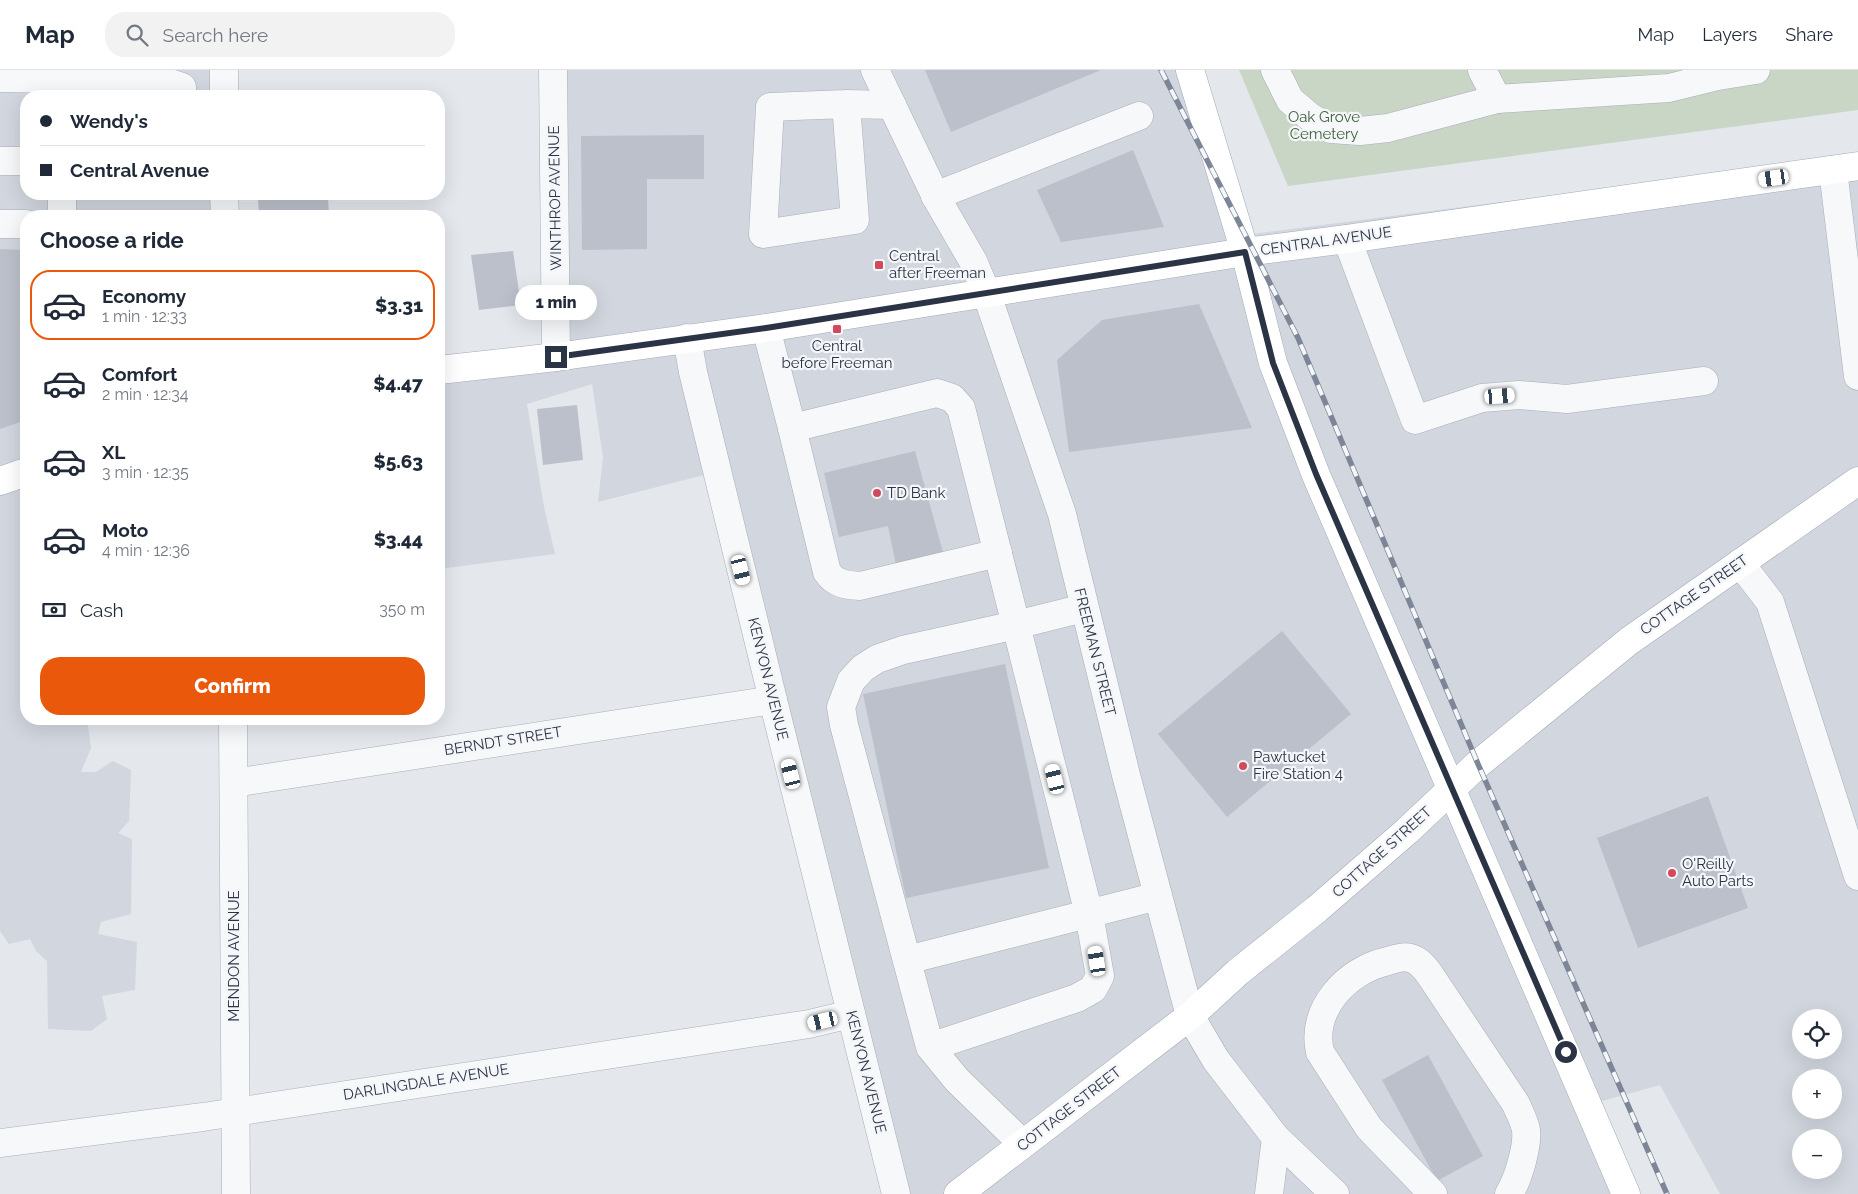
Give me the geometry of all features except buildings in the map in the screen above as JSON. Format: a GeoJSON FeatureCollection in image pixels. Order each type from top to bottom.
{"type":"FeatureCollection","features":[{"type":"Feature","properties":{"kind":"main road"},"geometry":{"type":"LineString","coordinates":[[1190,70],[1245,252],[1273,363],[1316,474],[1626,1194]]}},
{"type":"Feature","properties":{"kind":"main road","name":"CENTRAL AVENUE"},"geometry":{"type":"LineString","coordinates":[[445,369],[556,357],[766,328],[1245,252],[1845,168]]}},
{"type":"Feature","properties":{"kind":"main road"},"geometry":{"type":"LineString","coordinates":[[0,481],[20,474]]}},
{"type":"Feature","properties":{"kind":"main road","name":"COTTAGE STREET"},"geometry":{"type":"LineString","coordinates":[[958,1194],[1190,1016],[1238,972],[1317,909],[1385,851],[1478,764],[1629,641],[1858,481]]}},
{"type":"Feature","properties":{"kind":"street"},"geometry":{"type":"LineString","coordinates":[[224,70],[224,90]]}},
{"type":"Feature","properties":{"kind":"street","name":"WINTHROP AVENUE"},"geometry":{"type":"LineString","coordinates":[[553,70],[556,357]]}},
{"type":"Feature","properties":{"kind":"street","name":"FREEMAN STREET"},"geometry":{"type":"LineString","coordinates":[[875,70],[936,196],[973,261],[986,292],[1062,514],[1126,775],[1190,1016],[1216,1060],[1276,1138],[1335,1194]]}},
{"type":"Feature","properties":{"kind":"street"},"geometry":{"type":"LineString","coordinates":[[1275,70],[1290,100],[1310,117],[1331,130],[1360,131],[1388,128],[1497,99],[1669,88],[1716,73],[1756,70]]}},
{"type":"Feature","properties":{"kind":"street"},"geometry":{"type":"LineString","coordinates":[[1482,70],[1497,99]]}},
{"type":"Feature","properties":{"kind":"street"},"geometry":{"type":"LineString","coordinates":[[0,78],[164,81],[182,87],[182,90]]}},
{"type":"Feature","properties":{"kind":"street"},"geometry":{"type":"LineString","coordinates":[[846,104],[855,220],[763,234],[770,107],[846,104],[892,105]]}},
{"type":"Feature","properties":{"kind":"street"},"geometry":{"type":"LineString","coordinates":[[936,196],[1139,116]]}},
{"type":"Feature","properties":{"kind":"street"},"geometry":{"type":"LineString","coordinates":[[0,161],[20,161]]}},
{"type":"Feature","properties":{"kind":"street"},"geometry":{"type":"LineString","coordinates":[[1845,168],[1858,376]]}},
{"type":"Feature","properties":{"kind":"street"},"geometry":{"type":"LineString","coordinates":[[0,224],[20,224]]}},
{"type":"Feature","properties":{"kind":"street"},"geometry":{"type":"LineString","coordinates":[[1347,239],[1415,420],[1482,398],[1519,395],[1567,399],[1704,380]]}},
{"type":"Feature","properties":{"kind":"street"},"geometry":{"type":"LineString","coordinates":[[766,328],[827,572],[832,579],[845,585],[860,586],[998,553]]}},
{"type":"Feature","properties":{"kind":"street","name":"KENYON AVENUE"},"geometry":{"type":"LineString","coordinates":[[687,338],[695,381],[896,1194]]}},
{"type":"Feature","properties":{"kind":"street"},"geometry":{"type":"LineString","coordinates":[[792,428],[937,394],[952,398],[961,408],[1090,914],[1100,976],[1093,988],[1077,998],[930,1047]]}},
{"type":"Feature","properties":{"kind":"street"},"geometry":{"type":"LineString","coordinates":[[1740,563],[1770,602],[1858,876]]}},
{"type":"Feature","properties":{"kind":"street"},"geometry":{"type":"LineString","coordinates":[[1023,1144],[957,1080],[930,1047],[844,725],[841,707],[851,681],[862,668],[877,659],[903,650],[1084,608]]}},
{"type":"Feature","properties":{"kind":"street","name":"BERNDT STREET"},"geometry":{"type":"LineString","coordinates":[[234,783],[773,700]]}},
{"type":"Feature","properties":{"kind":"street","name":"MENDON AVENUE"},"geometry":{"type":"LineString","coordinates":[[233,725],[236,1194]]}},
{"type":"Feature","properties":{"kind":"street"},"geometry":{"type":"LineString","coordinates":[[907,960],[1158,896]]}},
{"type":"Feature","properties":{"kind":"street"},"geometry":{"type":"LineString","coordinates":[[1433,1194],[1369,1128],[1320,1052],[1317,1042],[1321,1019],[1326,1005],[1334,992],[1364,968],[1402,957],[1411,958],[1422,964],[1519,1111],[1526,1130],[1525,1144],[1514,1186],[1510,1194]]}},
{"type":"Feature","properties":{"kind":"street","name":"DARLINGDALE AVENUE"},"geometry":{"type":"LineString","coordinates":[[0,1143],[203,1117],[809,1024],[852,1014]]}},
{"type":"Feature","properties":{"kind":"street"},"geometry":{"type":"LineString","coordinates":[[1269,1194],[1276,1138]]}},
{"type":"Feature","properties":{"kind":"shaded area"},"geometry":{"type":"Polygon","coordinates":[[[0,70],[220,70],[220,90],[20,90],[20,200],[221,200],[222,210],[20,210],[20,725],[88,725],[91,748],[81,772],[96,772],[113,761],[131,770],[129,821],[118,833],[132,839],[131,914],[101,922],[98,934],[137,942],[135,990],[102,996],[107,1019],[91,1031],[48,1029],[47,961],[36,951],[30,939],[9,944],[0,931],[0,70]]]}},
{"type":"Feature","properties":{"kind":"shaded area"},"geometry":{"type":"Polygon","coordinates":[[[549,70],[1188,70],[1245,235],[1858,156],[1858,1194],[1720,1194],[1660,1085],[1595,1103],[1625,1194],[899,1194],[708,474],[598,502],[603,457],[592,384],[527,404],[544,507],[555,554],[445,568],[445,361],[537,347],[550,342],[549,70]]]}},
{"type":"Feature","properties":{"kind":"green space","name":"Oak Grove Cemetery"},"geometry":{"type":"Polygon","coordinates":[[[1239,70],[1858,70],[1858,110],[1288,186],[1239,70]]]}},
{"type":"Feature","properties":{"kind":"railway"},"geometry":{"type":"LineString","coordinates":[[1161,70],[1298,338],[1478,764],[1667,1194]]}},
{"type":"Feature","properties":{"kind":"place","name":"Central after Freeman"},"geometry":{"type":"Point","coordinates":[879,265]}},
{"type":"Feature","properties":{"kind":"place","name":"Central before Freeman"},"geometry":{"type":"Point","coordinates":[837,329]}},
{"type":"Feature","properties":{"kind":"place","name":"TD Bank"},"geometry":{"type":"Point","coordinates":[877,493]}},
{"type":"Feature","properties":{"kind":"place","name":"Pawtucket Fire Station 4"},"geometry":{"type":"Point","coordinates":[1243,766]}},
{"type":"Feature","properties":{"kind":"place","name":"O'Reilly Auto Parts"},"geometry":{"type":"Point","coordinates":[1672,873]}},
{"type":"Feature","properties":{"kind":"route"},"geometry":{"type":"LineString","coordinates":[[556,357],[766,328],[1021,286],[1245,252],[1273,363],[1316,474],[1450,789],[1566,1052]]}}]}
